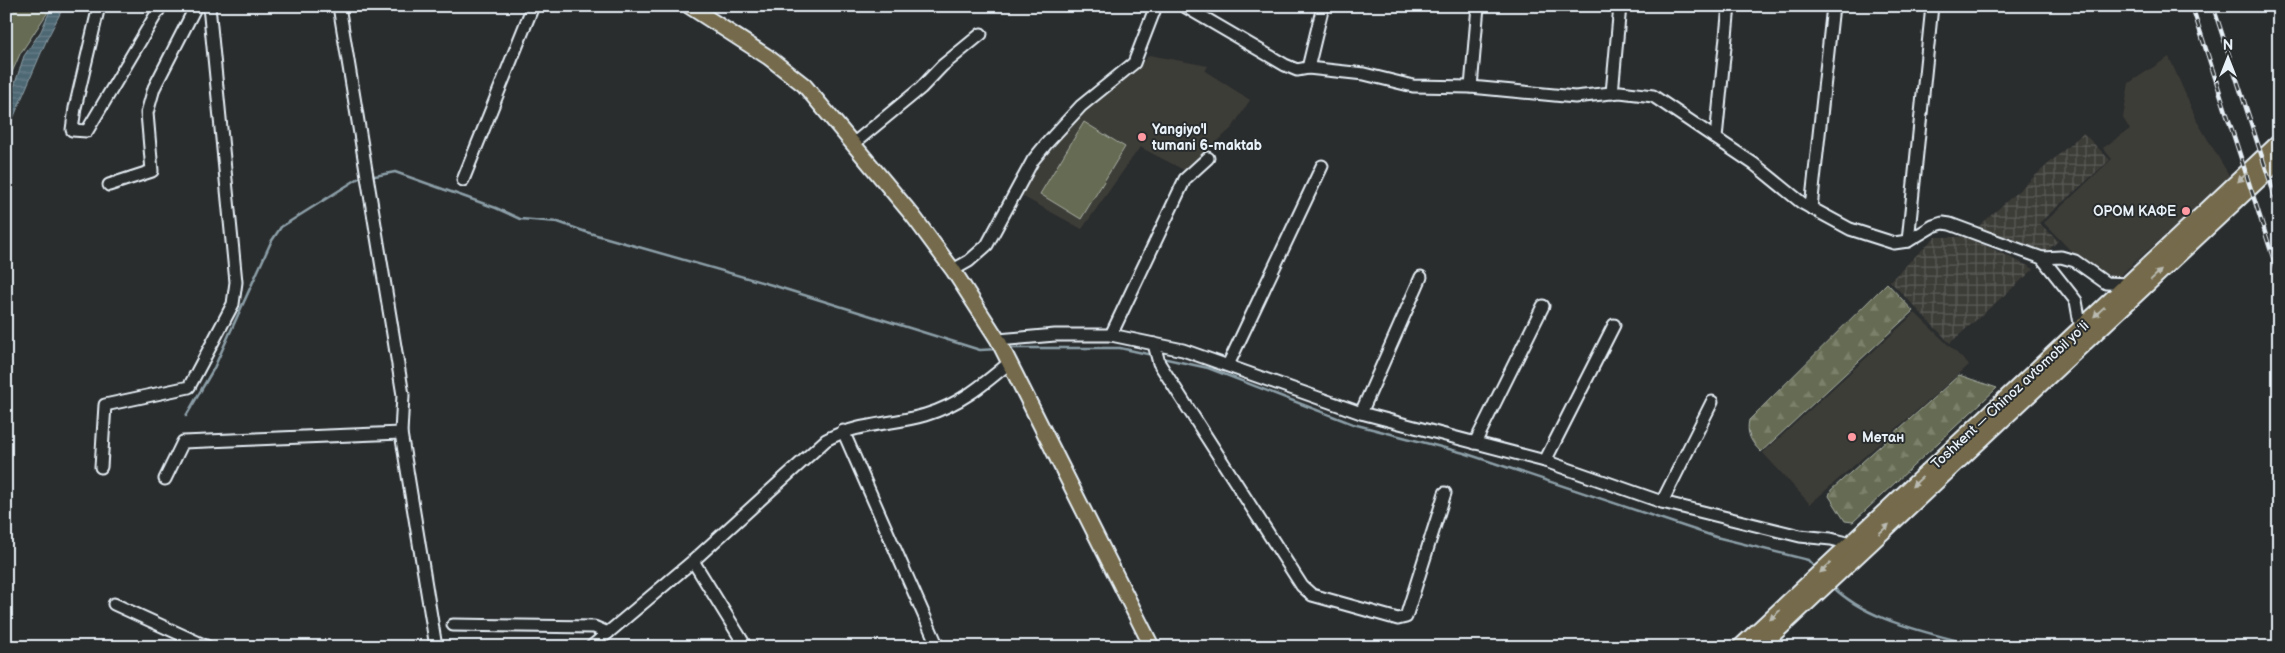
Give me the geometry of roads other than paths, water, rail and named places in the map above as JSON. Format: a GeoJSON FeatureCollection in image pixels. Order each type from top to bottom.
{"type":"FeatureCollection","features":[{"type":"Feature","properties":{"kind":"highway","name":"Toshkent — Chinoz avtomobil yoʻli"},"geometry":{"type":"LineString","coordinates":[[1759,647],[1847,553],[2279,143]]}},
{"type":"Feature","properties":{"kind":"highway","name":"Toshkent — Chinoz avtomobil yoʻli"},"geometry":{"type":"LineString","coordinates":[[1847,553],[2278,165]]}},
{"type":"Feature","properties":{"kind":"highway","name":"Toshkent — Chinoz avtomobil yoʻli"},"geometry":{"type":"LineString","coordinates":[[1741,647],[1813,588]]}},
{"type":"Feature","properties":{"kind":"main road"},"geometry":{"type":"LineString","coordinates":[[689,6],[760,51],[804,85],[913,216],[953,270],[998,340],[1152,647]]}},
{"type":"Feature","properties":{"kind":"street"},"geometry":{"type":"LineString","coordinates":[[99,6],[75,108],[72,130],[87,131],[161,6]]}},
{"type":"Feature","properties":{"kind":"street"},"geometry":{"type":"LineString","coordinates":[[109,185],[152,171],[147,113],[154,88],[196,6]]}},
{"type":"Feature","properties":{"kind":"street"},"geometry":{"type":"LineString","coordinates":[[101,467],[105,405],[189,387],[233,304],[236,282],[209,6]]}},
{"type":"Feature","properties":{"kind":"street"},"geometry":{"type":"LineString","coordinates":[[340,6],[403,395],[401,432],[436,647]]}},
{"type":"Feature","properties":{"kind":"street"},"geometry":{"type":"LineString","coordinates":[[464,180],[533,6]]}},
{"type":"Feature","properties":{"kind":"street"},"geometry":{"type":"LineString","coordinates":[[953,270],[970,260],[987,245],[1033,160],[1047,142],[1081,106],[1134,63],[1156,6]]}},
{"type":"Feature","properties":{"kind":"street"},"geometry":{"type":"LineString","coordinates":[[1184,6],[1285,65],[1297,70],[1308,68],[1364,74],[1413,86],[1471,88],[1575,97],[1612,93],[1653,96],[1716,138],[1811,208],[1850,229],[1894,243],[1908,240],[1933,226],[1943,223],[2042,258],[2062,257],[2075,261],[2106,283],[2129,284]]}},
{"type":"Feature","properties":{"kind":"street"},"geometry":{"type":"LineString","coordinates":[[1308,68],[1323,6]]}},
{"type":"Feature","properties":{"kind":"street"},"geometry":{"type":"LineString","coordinates":[[1471,88],[1478,6]]}},
{"type":"Feature","properties":{"kind":"street"},"geometry":{"type":"LineString","coordinates":[[1612,93],[1620,6]]}},
{"type":"Feature","properties":{"kind":"street"},"geometry":{"type":"LineString","coordinates":[[1716,138],[1729,6]]}},
{"type":"Feature","properties":{"kind":"street"},"geometry":{"type":"LineString","coordinates":[[1811,208],[1833,6]]}},
{"type":"Feature","properties":{"kind":"street"},"geometry":{"type":"LineString","coordinates":[[1908,240],[1932,6]]}},
{"type":"Feature","properties":{"kind":"street"},"geometry":{"type":"LineString","coordinates":[[853,144],[921,88],[942,66],[981,34]]}},
{"type":"Feature","properties":{"kind":"street"},"geometry":{"type":"LineString","coordinates":[[1111,335],[1184,179],[1208,158]]}},
{"type":"Feature","properties":{"kind":"street"},"geometry":{"type":"LineString","coordinates":[[1228,365],[1322,166]]}},
{"type":"Feature","properties":{"kind":"street"},"geometry":{"type":"LineString","coordinates":[[2042,258],[2076,301],[2081,329]]}},
{"type":"Feature","properties":{"kind":"street"},"geometry":{"type":"LineString","coordinates":[[1361,413],[1422,277]]}},
{"type":"Feature","properties":{"kind":"street"},"geometry":{"type":"LineString","coordinates":[[1475,443],[1543,306]]}},
{"type":"Feature","properties":{"kind":"street"},"geometry":{"type":"LineString","coordinates":[[1545,461],[1614,325]]}},
{"type":"Feature","properties":{"kind":"street"},"geometry":{"type":"LineString","coordinates":[[998,340],[1055,334],[1111,335],[1183,350],[1361,413],[1545,461],[1662,502],[1800,536],[1831,539],[1847,553]]}},
{"type":"Feature","properties":{"kind":"street"},"geometry":{"type":"LineString","coordinates":[[1154,344],[1159,363],[1302,586],[1312,595],[1398,619],[1406,617],[1445,493]]}},
{"type":"Feature","properties":{"kind":"street"},"geometry":{"type":"LineString","coordinates":[[591,647],[693,560],[826,440],[843,431],[924,415],[951,406],[983,385],[1007,359]]}},
{"type":"Feature","properties":{"kind":"street"},"geometry":{"type":"LineString","coordinates":[[1662,502],[1712,402]]}},
{"type":"Feature","properties":{"kind":"street"},"geometry":{"type":"LineString","coordinates":[[843,431],[938,647]]}},
{"type":"Feature","properties":{"kind":"street"},"geometry":{"type":"LineString","coordinates":[[165,479],[182,442],[401,432]]}},
{"type":"Feature","properties":{"kind":"street"},"geometry":{"type":"LineString","coordinates":[[693,560],[746,647]]}},
{"type":"Feature","properties":{"kind":"street"},"geometry":{"type":"LineString","coordinates":[[114,604],[208,647]]}},
{"type":"Feature","properties":{"kind":"street"},"geometry":{"type":"LineString","coordinates":[[453,625],[594,627],[608,633]]}},
{"type":"Feature","properties":{"kind":"water"},"geometry":{"type":"Polygon","coordinates":[[[52,6],[64,6],[47,39],[6,135],[7,108],[24,56],[41,31],[52,6]]]}},
{"type":"Feature","properties":{"kind":"waterway"},"geometry":{"type":"LineString","coordinates":[[370,177],[395,172],[496,208],[520,219],[558,222],[586,232],[772,285],[980,350],[998,349]]}},
{"type":"Feature","properties":{"kind":"waterway"},"geometry":{"type":"LineString","coordinates":[[186,416],[214,368],[271,242],[281,227],[359,178],[364,178]]}},
{"type":"Feature","properties":{"kind":"waterway"},"geometry":{"type":"LineString","coordinates":[[1009,348],[1120,348],[1152,355]]}},
{"type":"Feature","properties":{"kind":"waterway"},"geometry":{"type":"LineString","coordinates":[[1162,358],[1208,368],[1353,424],[1464,453],[1716,537],[1808,560],[1816,569]]}},
{"type":"Feature","properties":{"kind":"waterway"},"geometry":{"type":"LineString","coordinates":[[1832,586],[1847,599],[1882,618],[1979,647]]}},
{"type":"Feature","properties":{"kind":"railway"},"geometry":{"type":"LineString","coordinates":[[2192,6],[2279,276]]}},
{"type":"Feature","properties":{"kind":"railway"},"geometry":{"type":"LineString","coordinates":[[2213,6],[2279,209]]}},
{"type":"Feature","properties":{"kind":"place","name":"Yangiyo'l tumani 6-maktab"},"geometry":{"type":"Point","coordinates":[1142,137]}},
{"type":"Feature","properties":{"kind":"place","name":"ОРОМ КАФЕ"},"geometry":{"type":"Point","coordinates":[2186,211]}},
{"type":"Feature","properties":{"kind":"place","name":"Метан"},"geometry":{"type":"Point","coordinates":[1852,437]}}]}
